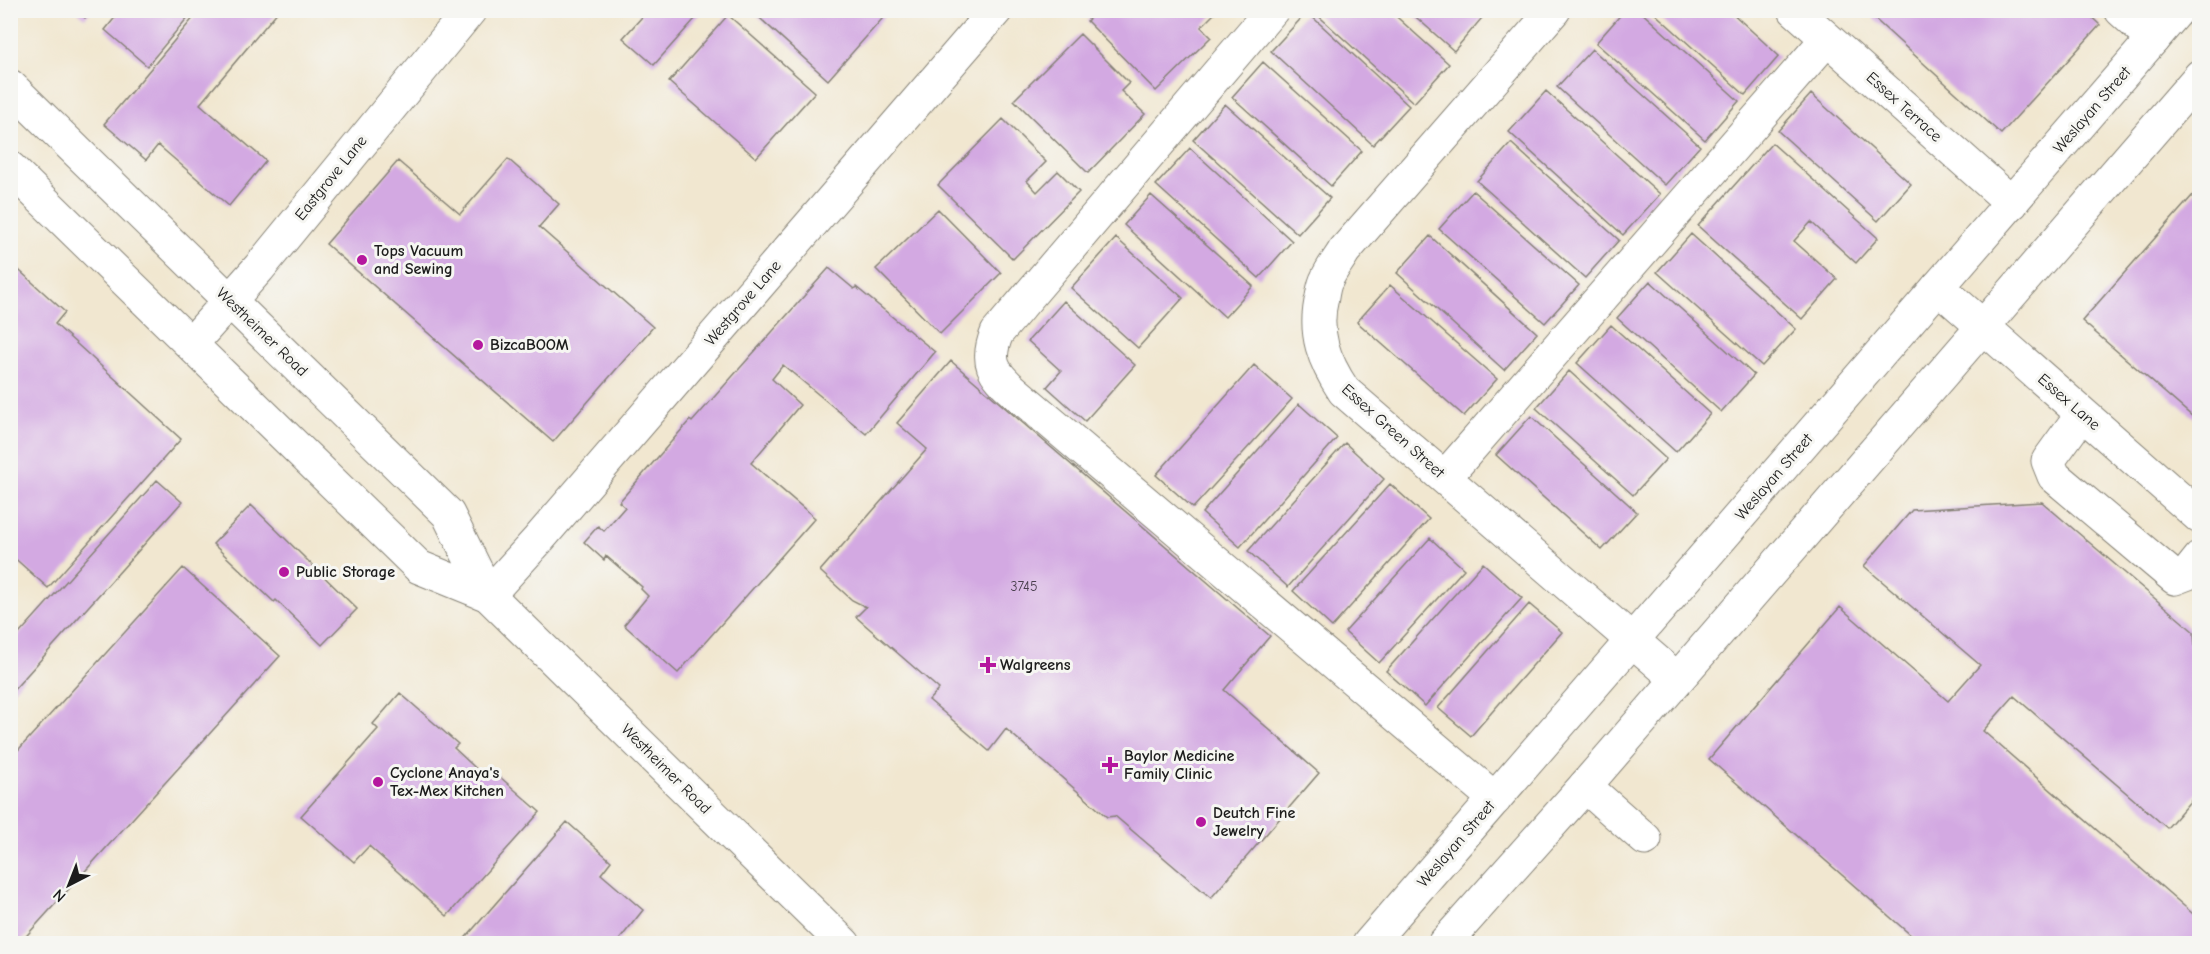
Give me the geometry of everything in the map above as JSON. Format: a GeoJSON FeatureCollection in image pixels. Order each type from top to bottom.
{"type":"FeatureCollection","features":[{"type":"Feature","properties":{"kind":"main road","name":"Eastgrove Lane"},"geometry":{"type":"LineString","coordinates":[[191,344],[259,268],[470,10]]}},
{"type":"Feature","properties":{"kind":"main road","name":"Westgrove Lane"},"geometry":{"type":"LineString","coordinates":[[488,595],[553,523],[996,10]]}},
{"type":"Feature","properties":{"kind":"main road"},"geometry":{"type":"LineString","coordinates":[[1272,10],[998,333],[991,348],[991,362],[998,377],[1015,392],[1495,799]]}},
{"type":"Feature","properties":{"kind":"main road","name":"Essex Green Street"},"geometry":{"type":"LineString","coordinates":[[1554,10],[1344,251],[1326,280],[1319,308],[1318,330],[1322,351],[1344,391],[1677,679]]}},
{"type":"Feature","properties":{"kind":"main road","name":"Essex Terrace"},"geometry":{"type":"LineString","coordinates":[[1796,10],[2012,203]]}},
{"type":"Feature","properties":{"kind":"main road"},"geometry":{"type":"LineString","coordinates":[[2121,10],[2153,39]]}},
{"type":"Feature","properties":{"kind":"main road","name":"Weslayan Street"},"geometry":{"type":"LineString","coordinates":[[1370,944],[2178,10]]}},
{"type":"Feature","properties":{"kind":"main road"},"geometry":{"type":"LineString","coordinates":[[1445,477],[1827,39]]}},
{"type":"Feature","properties":{"kind":"main road"},"geometry":{"type":"LineString","coordinates":[[1444,944],[1585,786],[2199,76]]}},
{"type":"Feature","properties":{"kind":"main road","name":"Westheimer Road"},"geometry":{"type":"LineString","coordinates":[[10,87],[448,514],[488,595],[844,944]]}},
{"type":"Feature","properties":{"kind":"main road","name":"Westheimer Road"},"geometry":{"type":"LineString","coordinates":[[10,168],[419,567],[488,595]]}},
{"type":"Feature","properties":{"kind":"main road","name":"Essex Lane"},"geometry":{"type":"LineString","coordinates":[[1938,288],[2199,517]]}},
{"type":"Feature","properties":{"kind":"main road"},"geometry":{"type":"LineString","coordinates":[[2082,414],[2048,461],[2054,476],[2175,578],[2188,573],[2199,558]]}},
{"type":"Feature","properties":{"kind":"main road"},"geometry":{"type":"LineString","coordinates":[[1585,786],[1645,839]]}},
{"type":"Feature","properties":{"kind":"building"},"geometry":{"type":"Polygon","coordinates":[[[76,10],[92,10],[85,18],[76,10]]]}},
{"type":"Feature","properties":{"kind":"building"},"geometry":{"type":"Polygon","coordinates":[[[121,10],[194,10],[147,66],[105,30],[121,10]]]}},
{"type":"Feature","properties":{"kind":"building"},"geometry":{"type":"Polygon","coordinates":[[[200,10],[279,10],[200,104],[266,161],[229,206],[158,145],[146,160],[104,124],[200,10]]]}},
{"type":"Feature","properties":{"kind":"building"},"geometry":{"type":"Polygon","coordinates":[[[635,10],[703,10],[654,65],[623,38],[642,17],[635,10]]]}},
{"type":"Feature","properties":{"kind":"building"},"geometry":{"type":"Polygon","coordinates":[[[751,10],[890,10],[828,80],[751,10]]]}},
{"type":"Feature","properties":{"kind":"building"},"geometry":{"type":"Polygon","coordinates":[[[1097,10],[1213,10],[1215,13],[1201,27],[1211,37],[1156,91],[1087,21],[1097,10]]]}},
{"type":"Feature","properties":{"kind":"building"},"geometry":{"type":"Polygon","coordinates":[[[1312,10],[1389,10],[1449,64],[1414,103],[1312,10]]]}},
{"type":"Feature","properties":{"kind":"building"},"geometry":{"type":"Polygon","coordinates":[[[1408,10],[1486,10],[1487,12],[1454,51],[1408,10]]]}},
{"type":"Feature","properties":{"kind":"building"},"geometry":{"type":"Polygon","coordinates":[[[1625,10],[1639,10],[1739,101],[1705,140],[1596,43],[1625,10]]]}},
{"type":"Feature","properties":{"kind":"building"},"geometry":{"type":"Polygon","coordinates":[[[1651,10],[1729,10],[1779,56],[1745,95],[1651,10]]]}},
{"type":"Feature","properties":{"kind":"building"},"geometry":{"type":"Polygon","coordinates":[[[1865,10],[2084,10],[2100,25],[2001,134],[1865,10]]]}},
{"type":"Feature","properties":{"kind":"building"},"geometry":{"type":"Polygon","coordinates":[[[1307,12],[1409,106],[1373,145],[1271,51],[1307,12]]]}},
{"type":"Feature","properties":{"kind":"building"},"geometry":{"type":"Polygon","coordinates":[[[728,15],[815,92],[756,158],[669,82],[728,15]]]}},
{"type":"Feature","properties":{"kind":"building"},"geometry":{"type":"Polygon","coordinates":[[[1080,34],[1129,83],[1121,91],[1145,114],[1088,173],[1014,100],[1080,34]]]}},
{"type":"Feature","properties":{"kind":"building"},"geometry":{"type":"Polygon","coordinates":[[[1592,49],[1700,146],[1665,185],[1557,87],[1592,49]]]}},
{"type":"Feature","properties":{"kind":"building"},"geometry":{"type":"Polygon","coordinates":[[[1263,62],[1362,151],[1331,186],[1232,97],[1263,62]]]}},
{"type":"Feature","properties":{"kind":"building"},"geometry":{"type":"Polygon","coordinates":[[[1546,91],[1660,194],[1623,235],[1509,132],[1546,91]]]}},
{"type":"Feature","properties":{"kind":"building"},"geometry":{"type":"Polygon","coordinates":[[[1811,94],[1911,184],[1878,221],[1778,131],[1811,94]]]}},
{"type":"Feature","properties":{"kind":"building"},"geometry":{"type":"Polygon","coordinates":[[[1225,104],[1330,198],[1298,234],[1193,140],[1225,104]]]}},
{"type":"Feature","properties":{"kind":"building"},"geometry":{"type":"Polygon","coordinates":[[[1003,119],[1046,162],[1027,181],[1037,192],[1058,171],[1079,192],[1013,259],[938,185],[1003,119]]]}},
{"type":"Feature","properties":{"kind":"building"},"geometry":{"type":"Polygon","coordinates":[[[1511,143],[1619,240],[1585,278],[1477,181],[1511,143]]]}},
{"type":"Feature","properties":{"kind":"building"},"geometry":{"type":"Polygon","coordinates":[[[1772,143],[1878,238],[1856,263],[1811,222],[1794,241],[1837,279],[1802,319],[1698,226],[1772,143]]]}},
{"type":"Feature","properties":{"kind":"building"},"geometry":{"type":"Polygon","coordinates":[[[1190,148],[1292,241],[1259,278],[1156,185],[1190,148]]]}},
{"type":"Feature","properties":{"kind":"building"},"geometry":{"type":"Polygon","coordinates":[[[508,159],[559,204],[539,227],[653,327],[553,442],[326,244],[398,161],[460,214],[508,159]]]}},
{"type":"Feature","properties":{"kind":"building"},"geometry":{"type":"Polygon","coordinates":[[[2200,187],[2200,423],[2082,321],[2200,187]]]}},
{"type":"Feature","properties":{"kind":"building"},"geometry":{"type":"Polygon","coordinates":[[[1473,191],[1579,285],[1545,323],[1439,229],[1473,191]]]}},
{"type":"Feature","properties":{"kind":"building"},"geometry":{"type":"Polygon","coordinates":[[[1151,195],[1253,286],[1225,317],[1124,225],[1151,195]]]}},
{"type":"Feature","properties":{"kind":"building"},"geometry":{"type":"Polygon","coordinates":[[[938,209],[1001,273],[940,334],[876,269],[938,209]]]}},
{"type":"Feature","properties":{"kind":"building"},"geometry":{"type":"Polygon","coordinates":[[[1691,234],[1796,329],[1762,366],[1657,272],[1691,234]]]}},
{"type":"Feature","properties":{"kind":"building"},"geometry":{"type":"Polygon","coordinates":[[[1430,236],[1537,333],[1504,370],[1397,273],[1430,236]]]}},
{"type":"Feature","properties":{"kind":"building"},"geometry":{"type":"Polygon","coordinates":[[[1116,238],[1183,298],[1138,348],[1071,288],[1116,238]]]}},
{"type":"Feature","properties":{"kind":"building"},"geometry":{"type":"Polygon","coordinates":[[[10,262],[65,312],[55,324],[181,439],[48,588],[10,554],[10,262]]]}},
{"type":"Feature","properties":{"kind":"building"},"geometry":{"type":"Polygon","coordinates":[[[829,268],[854,289],[856,287],[935,352],[866,434],[783,365],[772,379],[800,405],[751,463],[815,518],[678,673],[624,625],[648,596],[641,589],[642,587],[606,556],[604,560],[584,542],[598,526],[604,531],[625,507],[619,502],[690,420],[692,422],[829,268]]]}},
{"type":"Feature","properties":{"kind":"building"},"geometry":{"type":"Polygon","coordinates":[[[1650,281],[1754,375],[1721,412],[1617,318],[1650,281]]]}},
{"type":"Feature","properties":{"kind":"building"},"geometry":{"type":"Polygon","coordinates":[[[1390,285],[1497,379],[1464,416],[1357,322],[1390,285]]]}},
{"type":"Feature","properties":{"kind":"building"},"geometry":{"type":"Polygon","coordinates":[[[1064,301],[1135,365],[1085,421],[1047,387],[1061,371],[1028,341],[1064,301]]]}},
{"type":"Feature","properties":{"kind":"building"},"geometry":{"type":"Polygon","coordinates":[[[1611,325],[1710,414],[1676,452],[1577,363],[1611,325]]]}},
{"type":"Feature","properties":{"kind":"building"},"geometry":{"type":"Polygon","coordinates":[[[951,361],[1270,636],[1224,690],[1319,773],[1211,898],[1115,816],[1107,817],[1006,729],[989,751],[929,700],[939,689],[856,617],[866,607],[852,600],[820,571],[927,449],[897,423],[951,361]]]}},
{"type":"Feature","properties":{"kind":"building"},"geometry":{"type":"Polygon","coordinates":[[[1254,365],[1292,399],[1193,508],[1156,475],[1254,365]]]}},
{"type":"Feature","properties":{"kind":"building"},"geometry":{"type":"Polygon","coordinates":[[[1569,371],[1666,459],[1633,495],[1536,408],[1569,371]]]}},
{"type":"Feature","properties":{"kind":"building"},"geometry":{"type":"Polygon","coordinates":[[[1299,404],[1337,438],[1240,547],[1202,513],[1299,404]]]}},
{"type":"Feature","properties":{"kind":"building"},"geometry":{"type":"Polygon","coordinates":[[[1531,416],[1637,512],[1602,550],[1496,455],[1531,416]]]}},
{"type":"Feature","properties":{"kind":"building"},"geometry":{"type":"Polygon","coordinates":[[[1345,443],[1384,479],[1288,587],[1248,551],[1345,443]]]}},
{"type":"Feature","properties":{"kind":"building"},"geometry":{"type":"Polygon","coordinates":[[[157,480],[182,502],[10,694],[10,644],[157,480]]]}},
{"type":"Feature","properties":{"kind":"building"},"geometry":{"type":"Polygon","coordinates":[[[1390,484],[1429,519],[1332,627],[1293,591],[1390,484]]]}},
{"type":"Feature","properties":{"kind":"building"},"geometry":{"type":"Polygon","coordinates":[[[2042,502],[2194,632],[2200,727],[2200,790],[2167,828],[2014,696],[1983,731],[2200,920],[2200,939],[2196,944],[1921,944],[1709,759],[1840,607],[1948,701],[1980,665],[1864,566],[1912,510],[2042,502]]]}},
{"type":"Feature","properties":{"kind":"building"},"geometry":{"type":"Polygon","coordinates":[[[251,505],[357,609],[322,645],[213,544],[251,505]]]}},
{"type":"Feature","properties":{"kind":"building"},"geometry":{"type":"Polygon","coordinates":[[[1430,538],[1464,569],[1379,663],[1345,632],[1430,538]]]}},
{"type":"Feature","properties":{"kind":"building"},"geometry":{"type":"Polygon","coordinates":[[[1483,563],[1522,598],[1425,706],[1386,671],[1483,563]]]}},
{"type":"Feature","properties":{"kind":"building"},"geometry":{"type":"Polygon","coordinates":[[[183,568],[280,656],[19,944],[10,944],[10,759],[183,568]]]}},
{"type":"Feature","properties":{"kind":"building"},"geometry":{"type":"Polygon","coordinates":[[[1529,604],[1562,632],[1471,736],[1438,708],[1529,604]]]}},
{"type":"Feature","properties":{"kind":"building"},"geometry":{"type":"Polygon","coordinates":[[[400,693],[458,744],[454,748],[485,777],[492,770],[540,812],[447,916],[369,846],[354,862],[301,816],[378,729],[373,724],[400,693]]]}},
{"type":"Feature","properties":{"kind":"building"},"geometry":{"type":"Polygon","coordinates":[[[567,822],[611,861],[601,874],[643,910],[616,944],[460,944],[567,822]]]}},
{"type":"Feature","properties":{"kind":"place","name":"Tops Vacuum and Sewing"},"geometry":{"type":"Point","coordinates":[362,260]}},
{"type":"Feature","properties":{"kind":"place","name":"BizcaBOOM"},"geometry":{"type":"Point","coordinates":[478,345]}},
{"type":"Feature","properties":{"kind":"place","name":"Public Storage"},"geometry":{"type":"Point","coordinates":[284,572]}},
{"type":"Feature","properties":{"kind":"place","name":"Walgreens"},"geometry":{"type":"Point","coordinates":[988,665]}},
{"type":"Feature","properties":{"kind":"place","name":"Baylor Medicine Family Clinic"},"geometry":{"type":"Point","coordinates":[1110,765]}},
{"type":"Feature","properties":{"kind":"place","name":"Cyclone Anaya's Tex-Mex Kitchen"},"geometry":{"type":"Point","coordinates":[378,782]}},
{"type":"Feature","properties":{"kind":"place","name":"Deutch Fine Jewelry"},"geometry":{"type":"Point","coordinates":[1201,822]}}]}
